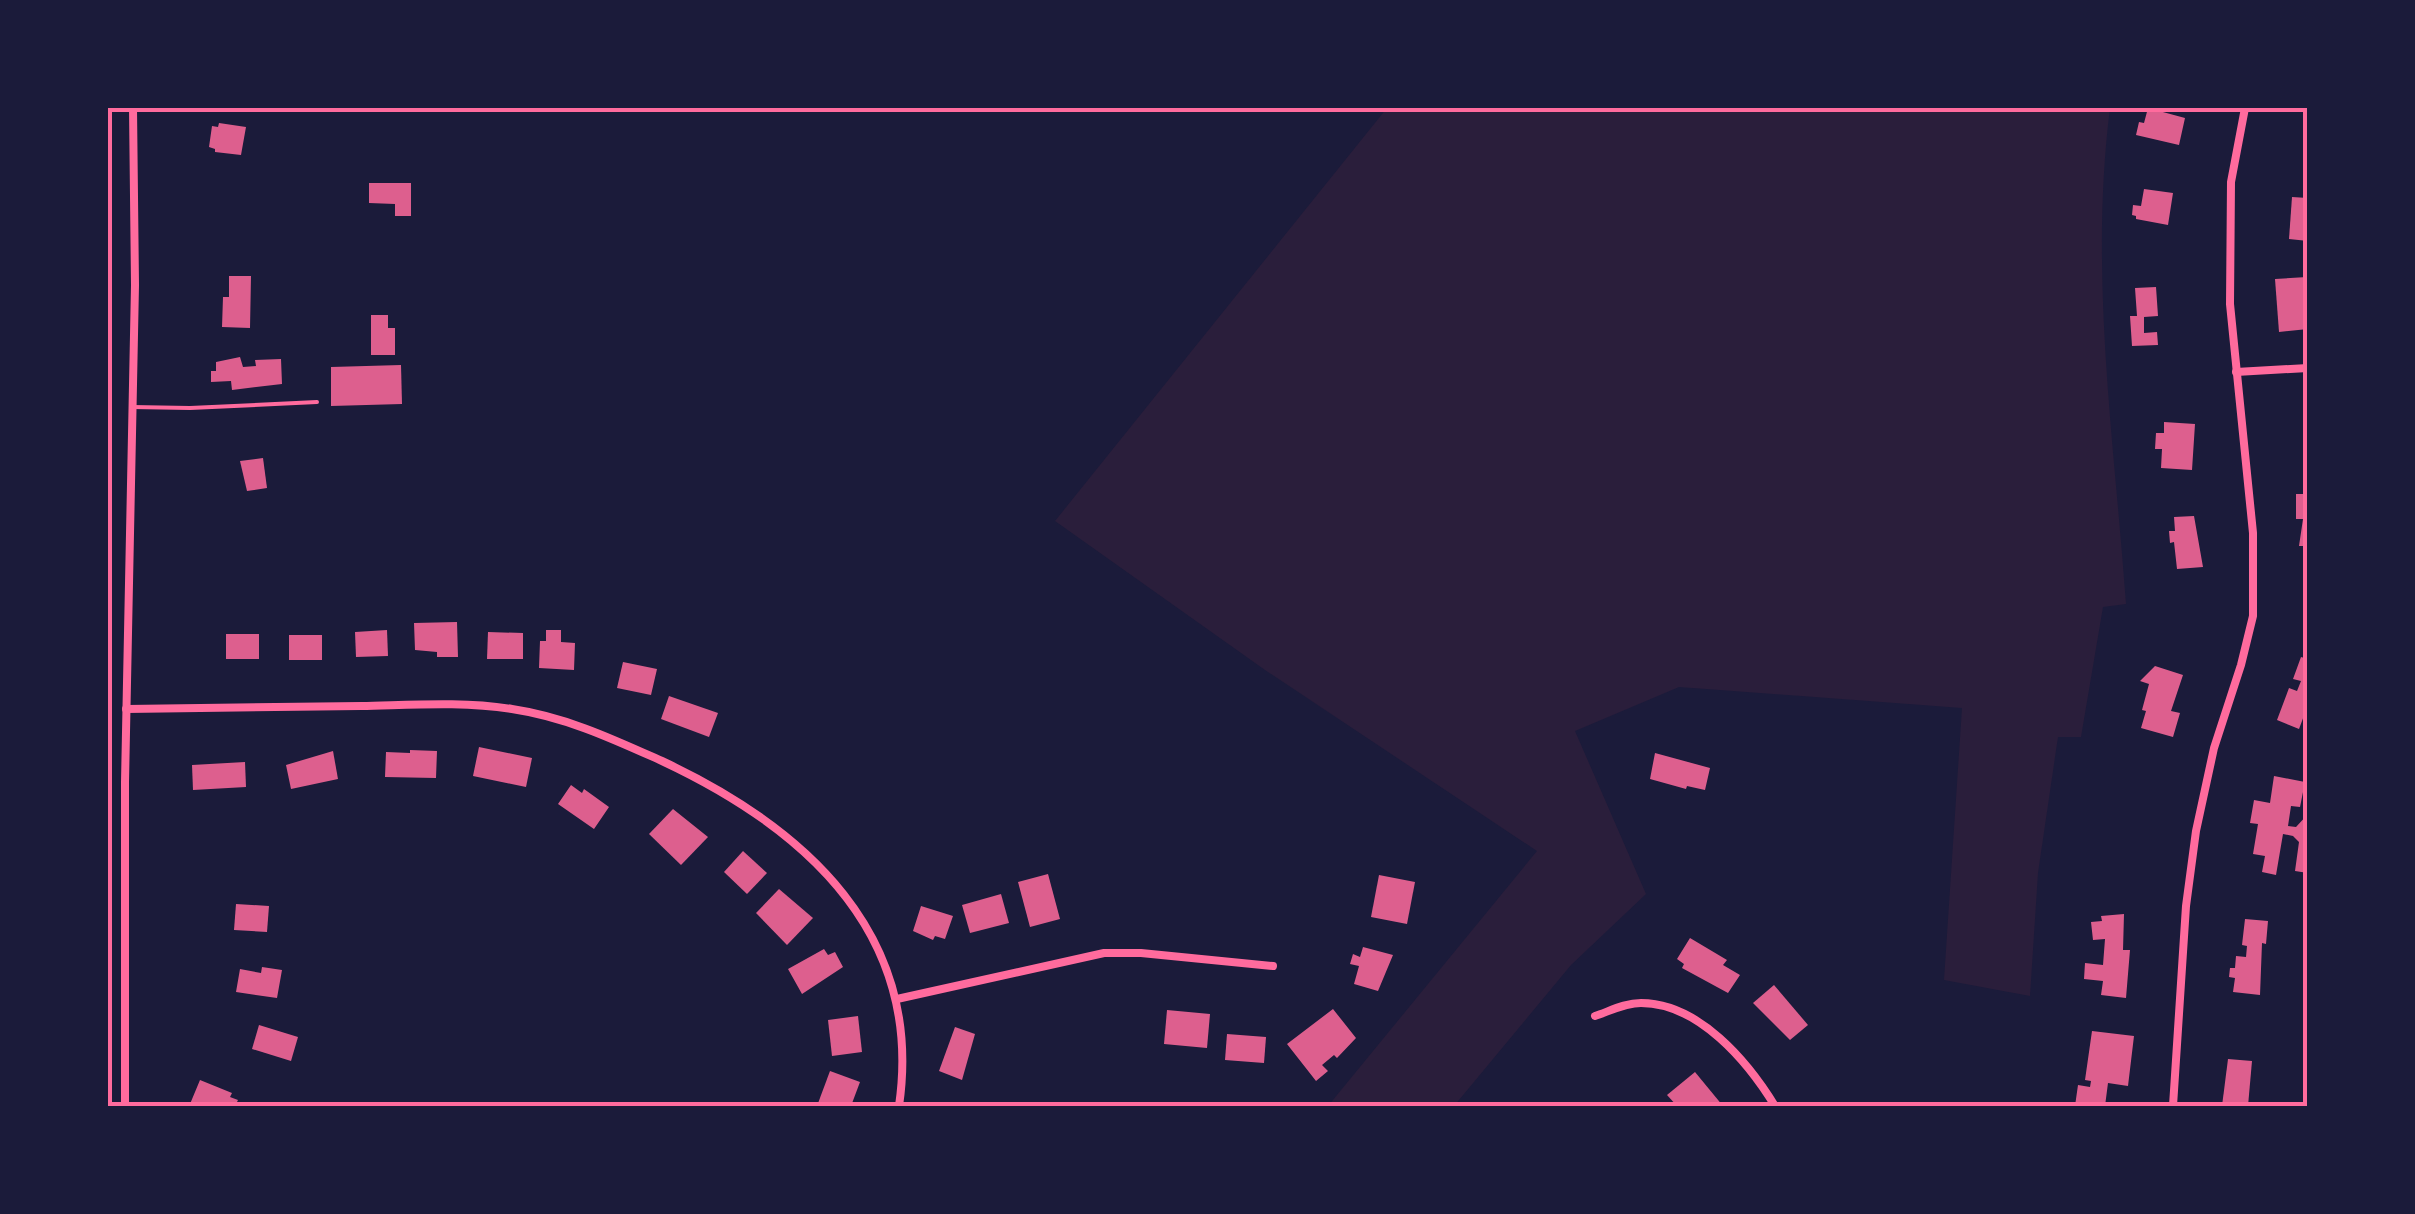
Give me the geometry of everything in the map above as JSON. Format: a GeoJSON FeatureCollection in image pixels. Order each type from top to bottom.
{"type":"FeatureCollection","features":[{"type":"Feature","properties":{"kind":"street"},"geometry":{"type":"LineString","coordinates":[[125,1106],[126,709],[136,286],[133,108]]}},
{"type":"Feature","properties":{"kind":"street"},"geometry":{"type":"LineString","coordinates":[[2173,1106],[2186,906],[2196,831],[2210,762],[2242,664],[2252,616],[2253,533],[2230,304],[2231,182],[2245,108]]}},
{"type":"Feature","properties":{"kind":"street"},"geometry":{"type":"LineString","coordinates":[[2236,372],[2308,368]]}},
{"type":"Feature","properties":{"kind":"street"},"geometry":{"type":"LineString","coordinates":[[126,709],[483,705],[571,722],[718,790],[793,841],[839,888],[870,932],[887,965],[897,1000],[903,1065],[899,1106]]}},
{"type":"Feature","properties":{"kind":"street"},"geometry":{"type":"LineString","coordinates":[[897,1000],[1104,954],[1141,953],[1273,966]]}},
{"type":"Feature","properties":{"kind":"street"},"geometry":{"type":"LineString","coordinates":[[1595,1016],[1644,1003],[1675,1011],[1729,1047],[1752,1071],[1776,1106]]}},
{"type":"Feature","properties":{"kind":"lane"},"geometry":{"type":"LineString","coordinates":[[132,407],[316,402]]}},
{"type":"Feature","properties":{"kind":"shaded area"},"geometry":{"type":"Polygon","coordinates":[[[1387,108],[2110,108],[2104,170],[2103,294],[2126,604],[2103,607],[2081,737],[2058,737],[2038,873],[2030,996],[1944,980],[1962,708],[1679,687],[1575,731],[1646,894],[1571,965],[1454,1106],[1328,1106],[1537,851],[1265,670],[1055,521],[1387,108]]]}},
{"type":"Feature","properties":{"kind":"building"},"geometry":{"type":"Polygon","coordinates":[[[2148,108],[2185,118],[2179,145],[2136,135],[2148,108]]]}},
{"type":"Feature","properties":{"kind":"building"},"geometry":{"type":"Polygon","coordinates":[[[219,123],[246,127],[241,155],[215,152],[209,147],[212,126],[218,127],[219,123]]]}},
{"type":"Feature","properties":{"kind":"building"},"geometry":{"type":"Polygon","coordinates":[[[369,183],[411,183],[411,216],[395,216],[395,204],[369,203],[369,183]]]}},
{"type":"Feature","properties":{"kind":"building"},"geometry":{"type":"Polygon","coordinates":[[[2144,189],[2173,193],[2168,225],[2132,215],[2133,205],[2141,206],[2144,189]]]}},
{"type":"Feature","properties":{"kind":"building"},"geometry":{"type":"Polygon","coordinates":[[[2292,197],[2308,198],[2308,241],[2289,239],[2292,197]]]}},
{"type":"Feature","properties":{"kind":"building"},"geometry":{"type":"Polygon","coordinates":[[[229,276],[251,276],[250,328],[222,327],[223,297],[229,297],[229,276]]]}},
{"type":"Feature","properties":{"kind":"building"},"geometry":{"type":"Polygon","coordinates":[[[2307,277],[2308,329],[2279,332],[2275,279],[2307,277]]]}},
{"type":"Feature","properties":{"kind":"building"},"geometry":{"type":"Polygon","coordinates":[[[2156,287],[2158,316],[2144,317],[2144,333],[2157,332],[2158,345],[2132,346],[2130,316],[2137,316],[2135,288],[2156,287]]]}},
{"type":"Feature","properties":{"kind":"building"},"geometry":{"type":"Polygon","coordinates":[[[371,315],[388,315],[388,328],[395,328],[395,355],[371,355],[371,315]]]}},
{"type":"Feature","properties":{"kind":"building"},"geometry":{"type":"Polygon","coordinates":[[[240,357],[243,367],[256,366],[255,360],[281,359],[282,384],[232,390],[231,381],[211,382],[216,362],[240,357]]]}},
{"type":"Feature","properties":{"kind":"building"},"geometry":{"type":"Polygon","coordinates":[[[401,365],[402,404],[331,406],[331,367],[401,365]]]}},
{"type":"Feature","properties":{"kind":"building"},"geometry":{"type":"Polygon","coordinates":[[[2164,422],[2195,424],[2192,470],[2161,468],[2162,449],[2155,449],[2156,433],[2164,433],[2164,422]]]}},
{"type":"Feature","properties":{"kind":"building"},"geometry":{"type":"Polygon","coordinates":[[[263,458],[267,488],[247,491],[240,461],[263,458]]]}},
{"type":"Feature","properties":{"kind":"building"},"geometry":{"type":"Polygon","coordinates":[[[2296,494],[2307,494],[2308,546],[2299,546],[2303,519],[2296,519],[2296,494]]]}},
{"type":"Feature","properties":{"kind":"building"},"geometry":{"type":"Polygon","coordinates":[[[2194,516],[2203,567],[2177,569],[2169,531],[2175,531],[2174,517],[2194,516]]]}},
{"type":"Feature","properties":{"kind":"building"},"geometry":{"type":"Polygon","coordinates":[[[457,622],[458,657],[437,657],[437,652],[415,650],[414,623],[457,622]]]}},
{"type":"Feature","properties":{"kind":"building"},"geometry":{"type":"Polygon","coordinates":[[[387,630],[388,656],[356,657],[355,632],[387,630]]]}},
{"type":"Feature","properties":{"kind":"building"},"geometry":{"type":"Polygon","coordinates":[[[546,630],[561,630],[561,642],[575,643],[574,670],[539,668],[540,641],[546,641],[546,630]]]}},
{"type":"Feature","properties":{"kind":"building"},"geometry":{"type":"Polygon","coordinates":[[[488,632],[523,633],[523,659],[487,659],[488,632]]]}},
{"type":"Feature","properties":{"kind":"building"},"geometry":{"type":"Polygon","coordinates":[[[226,634],[259,634],[259,659],[226,659],[226,634]]]}},
{"type":"Feature","properties":{"kind":"building"},"geometry":{"type":"Polygon","coordinates":[[[289,635],[322,635],[322,660],[289,660],[289,635]]]}},
{"type":"Feature","properties":{"kind":"building"},"geometry":{"type":"Polygon","coordinates":[[[2301,657],[2308,659],[2308,705],[2299,729],[2277,720],[2289,688],[2297,691],[2301,681],[2293,679],[2301,657]]]}},
{"type":"Feature","properties":{"kind":"building"},"geometry":{"type":"Polygon","coordinates":[[[623,662],[657,669],[651,695],[617,688],[623,662]]]}},
{"type":"Feature","properties":{"kind":"building"},"geometry":{"type":"Polygon","coordinates":[[[2155,666],[2183,675],[2171,711],[2180,713],[2173,737],[2141,728],[2149,684],[2140,681],[2155,666]]]}},
{"type":"Feature","properties":{"kind":"building"},"geometry":{"type":"Polygon","coordinates":[[[669,696],[718,713],[709,737],[661,719],[669,696]]]}},
{"type":"Feature","properties":{"kind":"building"},"geometry":{"type":"Polygon","coordinates":[[[479,747],[532,758],[526,787],[473,776],[479,747]]]}},
{"type":"Feature","properties":{"kind":"building"},"geometry":{"type":"Polygon","coordinates":[[[333,751],[338,779],[291,789],[286,765],[333,751]]]}},
{"type":"Feature","properties":{"kind":"building"},"geometry":{"type":"Polygon","coordinates":[[[437,751],[436,778],[385,777],[386,752],[437,751]]]}},
{"type":"Feature","properties":{"kind":"building"},"geometry":{"type":"Polygon","coordinates":[[[1655,753],[1710,768],[1705,790],[1650,779],[1655,753]]]}},
{"type":"Feature","properties":{"kind":"building"},"geometry":{"type":"Polygon","coordinates":[[[245,762],[246,787],[193,790],[192,765],[245,762]]]}},
{"type":"Feature","properties":{"kind":"building"},"geometry":{"type":"Polygon","coordinates":[[[2274,776],[2305,782],[2300,807],[2291,806],[2288,826],[2296,827],[2308,814],[2308,873],[2295,871],[2299,842],[2293,836],[2283,834],[2276,875],[2262,872],[2265,856],[2253,854],[2258,824],[2250,823],[2254,800],[2270,803],[2274,776]]]}},
{"type":"Feature","properties":{"kind":"building"},"geometry":{"type":"Polygon","coordinates":[[[571,785],[582,793],[584,789],[609,807],[594,829],[558,804],[571,785]]]}},
{"type":"Feature","properties":{"kind":"building"},"geometry":{"type":"Polygon","coordinates":[[[673,809],[708,837],[681,865],[649,834],[673,809]]]}},
{"type":"Feature","properties":{"kind":"building"},"geometry":{"type":"Polygon","coordinates":[[[743,851],[767,873],[747,894],[724,872],[743,851]]]}},
{"type":"Feature","properties":{"kind":"building"},"geometry":{"type":"Polygon","coordinates":[[[1048,874],[1060,919],[1030,927],[1018,882],[1048,874]]]}},
{"type":"Feature","properties":{"kind":"building"},"geometry":{"type":"Polygon","coordinates":[[[1379,875],[1415,882],[1407,924],[1371,917],[1379,875]]]}},
{"type":"Feature","properties":{"kind":"building"},"geometry":{"type":"Polygon","coordinates":[[[779,889],[813,918],[787,945],[756,913],[779,889]]]}},
{"type":"Feature","properties":{"kind":"building"},"geometry":{"type":"Polygon","coordinates":[[[1001,894],[1009,923],[970,933],[962,905],[1001,894]]]}},
{"type":"Feature","properties":{"kind":"building"},"geometry":{"type":"Polygon","coordinates":[[[236,904],[269,906],[267,932],[234,930],[236,904]]]}},
{"type":"Feature","properties":{"kind":"building"},"geometry":{"type":"Polygon","coordinates":[[[921,906],[953,916],[945,939],[935,936],[933,940],[913,931],[921,906]]]}},
{"type":"Feature","properties":{"kind":"building"},"geometry":{"type":"Polygon","coordinates":[[[2124,914],[2123,950],[2130,950],[2126,998],[2101,995],[2103,981],[2084,979],[2085,963],[2103,965],[2105,939],[2093,940],[2091,922],[2102,921],[2101,916],[2124,914]]]}},
{"type":"Feature","properties":{"kind":"building"},"geometry":{"type":"Polygon","coordinates":[[[2245,919],[2268,921],[2266,944],[2262,943],[2260,995],[2233,992],[2235,978],[2229,977],[2236,956],[2246,957],[2247,946],[2242,945],[2245,919]]]}},
{"type":"Feature","properties":{"kind":"building"},"geometry":{"type":"Polygon","coordinates":[[[1690,938],[1727,960],[1723,965],[1740,975],[1728,993],[1682,968],[1684,964],[1677,959],[1690,938]]]}},
{"type":"Feature","properties":{"kind":"building"},"geometry":{"type":"Polygon","coordinates":[[[1363,947],[1393,955],[1378,991],[1354,984],[1359,966],[1350,964],[1353,954],[1360,957],[1363,947]]]}},
{"type":"Feature","properties":{"kind":"building"},"geometry":{"type":"Polygon","coordinates":[[[824,949],[828,955],[835,952],[843,967],[802,994],[788,969],[824,949]]]}},
{"type":"Feature","properties":{"kind":"building"},"geometry":{"type":"Polygon","coordinates":[[[262,967],[282,970],[277,998],[236,992],[240,969],[261,973],[262,967]]]}},
{"type":"Feature","properties":{"kind":"building"},"geometry":{"type":"Polygon","coordinates":[[[1774,985],[1808,1025],[1790,1040],[1753,1003],[1774,985]]]}},
{"type":"Feature","properties":{"kind":"building"},"geometry":{"type":"Polygon","coordinates":[[[1333,1009],[1356,1038],[1337,1058],[1334,1055],[1322,1065],[1328,1071],[1316,1081],[1287,1044],[1333,1009]]]}},
{"type":"Feature","properties":{"kind":"building"},"geometry":{"type":"Polygon","coordinates":[[[1167,1010],[1210,1014],[1207,1048],[1164,1044],[1167,1010]]]}},
{"type":"Feature","properties":{"kind":"building"},"geometry":{"type":"Polygon","coordinates":[[[858,1016],[862,1052],[832,1056],[828,1020],[858,1016]]]}},
{"type":"Feature","properties":{"kind":"building"},"geometry":{"type":"Polygon","coordinates":[[[259,1025],[298,1037],[291,1061],[252,1049],[259,1025]]]}},
{"type":"Feature","properties":{"kind":"building"},"geometry":{"type":"Polygon","coordinates":[[[955,1027],[975,1034],[962,1080],[939,1071],[955,1027]]]}},
{"type":"Feature","properties":{"kind":"building"},"geometry":{"type":"Polygon","coordinates":[[[2092,1031],[2134,1036],[2128,1086],[2108,1083],[2105,1106],[2075,1106],[2078,1085],[2090,1087],[2091,1081],[2085,1080],[2092,1031]]]}},
{"type":"Feature","properties":{"kind":"building"},"geometry":{"type":"Polygon","coordinates":[[[1227,1034],[1266,1037],[1264,1063],[1225,1060],[1227,1034]]]}},
{"type":"Feature","properties":{"kind":"building"},"geometry":{"type":"Polygon","coordinates":[[[2228,1059],[2252,1061],[2248,1106],[2222,1106],[2228,1059]]]}},
{"type":"Feature","properties":{"kind":"building"},"geometry":{"type":"Polygon","coordinates":[[[830,1071],[860,1082],[851,1106],[817,1106],[830,1071]]]}},
{"type":"Feature","properties":{"kind":"building"},"geometry":{"type":"Polygon","coordinates":[[[1695,1072],[1723,1106],[1677,1106],[1667,1095],[1695,1072]]]}},
{"type":"Feature","properties":{"kind":"building"},"geometry":{"type":"Polygon","coordinates":[[[200,1080],[232,1093],[230,1097],[238,1100],[235,1106],[190,1104],[200,1080]]]}}]}
